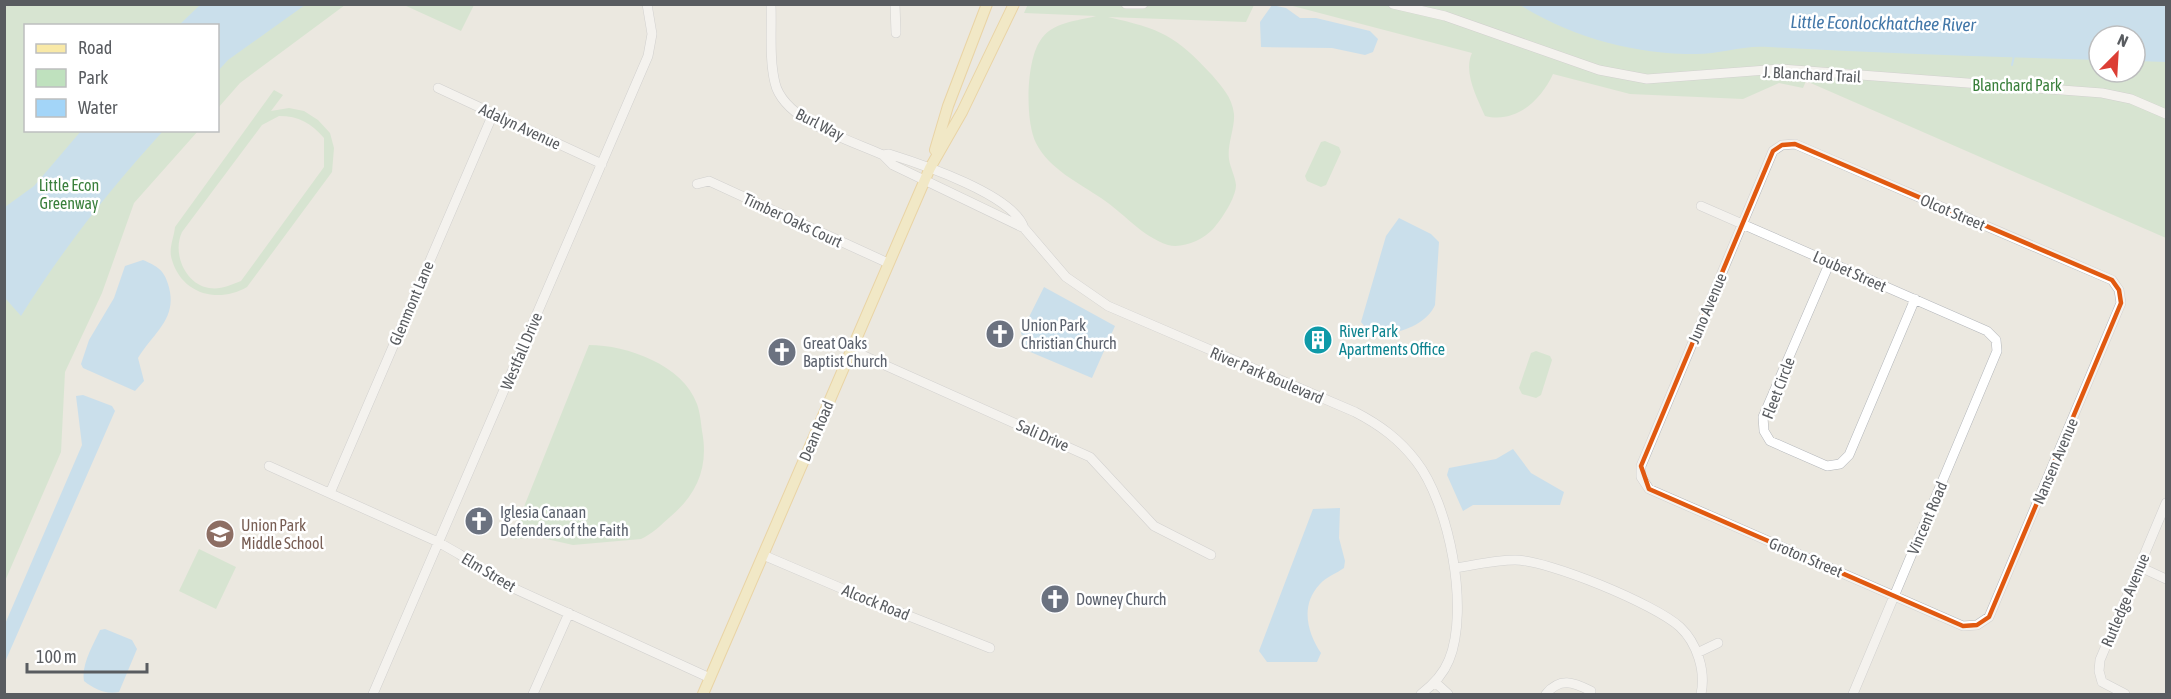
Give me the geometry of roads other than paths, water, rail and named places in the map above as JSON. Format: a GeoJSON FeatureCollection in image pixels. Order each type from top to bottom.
{"type":"FeatureCollection","features":[{"type":"Feature","properties":{"kind":"main road","name":"Dean Road"},"geometry":{"type":"LineString","coordinates":[[703,694],[930,168],[948,106],[987,4]]}},
{"type":"Feature","properties":{"kind":"main road","name":"Dean Road"},"geometry":{"type":"LineString","coordinates":[[930,168],[962,112],[1014,4]]}},
{"type":"Feature","properties":{"kind":"street","name":"Westfall Drive"},"geometry":{"type":"LineString","coordinates":[[373,694],[648,56],[652,34],[647,4]]}},
{"type":"Feature","properties":{"kind":"street","name":"Burl Way"},"geometry":{"type":"LineString","coordinates":[[771,4],[776,85],[786,106],[801,117],[883,155],[887,161],[925,180]]}},
{"type":"Feature","properties":{"kind":"street"},"geometry":{"type":"LineString","coordinates":[[895,4],[896,33]]}},
{"type":"Feature","properties":{"kind":"street"},"geometry":{"type":"LineString","coordinates":[[1126,4],[1143,4]]}},
{"type":"Feature","properties":{"kind":"street","name":"J. Blanchard Trail"},"geometry":{"type":"LineString","coordinates":[[1393,4],[1445,16],[1599,70],[1647,79],[1782,69],[2102,93],[2131,99],[2166,114]]}},
{"type":"Feature","properties":{"kind":"street","name":"Adalyn Avenue"},"geometry":{"type":"LineString","coordinates":[[438,88],[602,164]]}},
{"type":"Feature","properties":{"kind":"street","name":"Glenmont Lane"},"geometry":{"type":"LineString","coordinates":[[330,493],[494,114]]}},
{"type":"Feature","properties":{"kind":"street","name":"Olcot Street"},"geometry":{"type":"LineString","coordinates":[[1782,145],[1795,144],[2112,280],[2118,290]]}},
{"type":"Feature","properties":{"kind":"street","name":"Juno Avenue"},"geometry":{"type":"LineString","coordinates":[[1641,477],[1641,466],[1773,151],[1782,145]]}},
{"type":"Feature","properties":{"kind":"street","name":"Burl Way"},"geometry":{"type":"LineString","coordinates":[[883,155],[889,154],[930,168]]}},
{"type":"Feature","properties":{"kind":"street","name":"River Park Boulevard"},"geometry":{"type":"LineString","coordinates":[[930,168],[996,199],[1021,219],[1024,228],[1066,277],[1108,306],[1355,412],[1381,426],[1401,443],[1418,463],[1427,480],[1445,526],[1455,568],[1458,617],[1455,642],[1449,661],[1436,683],[1421,694]]}},
{"type":"Feature","properties":{"kind":"street","name":"River Park Boulevard"},"geometry":{"type":"LineString","coordinates":[[925,180],[1024,228]]}},
{"type":"Feature","properties":{"kind":"street","name":"Timber Oaks Court"},"geometry":{"type":"LineString","coordinates":[[697,184],[709,181],[888,263]]}},
{"type":"Feature","properties":{"kind":"street","name":"Loubet Street"},"geometry":{"type":"LineString","coordinates":[[1701,206],[1987,331],[1995,340]]}},
{"type":"Feature","properties":{"kind":"street","name":"Fleet Circle"},"geometry":{"type":"LineString","coordinates":[[1830,262],[1763,417],[1764,432],[1770,441],[1827,466],[1840,464],[1849,455],[1915,299]]}},
{"type":"Feature","properties":{"kind":"street","name":"Nansen Avenue"},"geometry":{"type":"LineString","coordinates":[[1977,625],[1989,617],[2003,584],[2121,303],[2118,290]]}},
{"type":"Feature","properties":{"kind":"street","name":"Vincent Road"},"geometry":{"type":"LineString","coordinates":[[1853,694],[1997,351],[1995,340]]}},
{"type":"Feature","properties":{"kind":"street","name":"Sali Drive"},"geometry":{"type":"LineString","coordinates":[[851,350],[1089,457],[1154,526],[1211,555]]}},
{"type":"Feature","properties":{"kind":"street","name":"Elm Street"},"geometry":{"type":"LineString","coordinates":[[269,466],[438,542],[500,582],[710,678]]}},
{"type":"Feature","properties":{"kind":"street","name":"Groton Street"},"geometry":{"type":"LineString","coordinates":[[1641,477],[1649,489],[1963,626],[1977,625]]}},
{"type":"Feature","properties":{"kind":"street","name":"Rutledge Avenue"},"geometry":{"type":"LineString","coordinates":[[2109,691],[2102,682],[2099,671],[2100,660],[2166,503]]}},
{"type":"Feature","properties":{"kind":"street","name":"Alcock Road"},"geometry":{"type":"LineString","coordinates":[[763,555],[990,648]]}},
{"type":"Feature","properties":{"kind":"street"},"geometry":{"type":"LineString","coordinates":[[1455,568],[1515,560],[1563,570],[1662,614],[1681,628],[1697,653],[1702,671],[1701,694]]}},
{"type":"Feature","properties":{"kind":"street"},"geometry":{"type":"LineString","coordinates":[[2140,567],[2166,579]]}},
{"type":"Feature","properties":{"kind":"street"},"geometry":{"type":"LineString","coordinates":[[533,694],[568,613]]}},
{"type":"Feature","properties":{"kind":"street"},"geometry":{"type":"LineString","coordinates":[[1697,653],[1718,643]]}},
{"type":"Feature","properties":{"kind":"street"},"geometry":{"type":"LineString","coordinates":[[1546,694],[1561,682],[1573,682],[1591,691]]}},
{"type":"Feature","properties":{"kind":"street"},"geometry":{"type":"LineString","coordinates":[[1436,683],[1448,694]]}},
{"type":"Feature","properties":{"kind":"street"},"geometry":{"type":"LineString","coordinates":[[2109,691],[2125,694]]}},
{"type":"Feature","properties":{"kind":"water"},"geometry":{"type":"Polygon","coordinates":[[[200,4],[305,5],[228,60],[219,70],[219,24],[180,24],[200,4]]]}},
{"type":"Feature","properties":{"kind":"water"},"geometry":{"type":"Polygon","coordinates":[[[1272,5],[1286,8],[1300,18],[1316,18],[1370,31],[1378,39],[1373,52],[1365,55],[1332,48],[1261,47],[1260,22],[1272,5]]]}},
{"type":"Feature","properties":{"kind":"water","name":"Little Econlockhatchee River"},"geometry":{"type":"Polygon","coordinates":[[[1520,5],[2166,5],[2166,62],[2147,61],[2147,24],[2087,24],[2087,60],[1759,47],[1705,54],[1673,53],[1605,42],[1540,17],[1520,5]]]}},
{"type":"Feature","properties":{"kind":"water"},"geometry":{"type":"Polygon","coordinates":[[[80,132],[162,132],[88,220],[53,267],[21,316],[5,298],[5,207],[34,186],[80,132]]]}},
{"type":"Feature","properties":{"kind":"water"},"geometry":{"type":"Polygon","coordinates":[[[1399,218],[1431,234],[1439,242],[1435,305],[1422,321],[1412,327],[1390,333],[1378,332],[1369,329],[1361,322],[1386,236],[1399,218]]]}},
{"type":"Feature","properties":{"kind":"water"},"geometry":{"type":"Polygon","coordinates":[[[143,260],[162,272],[171,296],[168,316],[138,358],[144,381],[135,391],[83,368],[81,364],[89,340],[114,298],[125,266],[143,260]]]}},
{"type":"Feature","properties":{"kind":"water"},"geometry":{"type":"Polygon","coordinates":[[[1044,287],[1115,326],[1092,378],[1028,351],[1021,333],[1044,287]]]}},
{"type":"Feature","properties":{"kind":"water"},"geometry":{"type":"Polygon","coordinates":[[[83,395],[112,406],[115,411],[5,662],[5,624],[82,445],[76,396],[83,395]]]}},
{"type":"Feature","properties":{"kind":"water"},"geometry":{"type":"Polygon","coordinates":[[[1513,449],[1531,473],[1564,492],[1560,505],[1473,505],[1463,511],[1447,475],[1449,468],[1496,459],[1513,449]]]}},
{"type":"Feature","properties":{"kind":"water"},"geometry":{"type":"Polygon","coordinates":[[[1340,508],[1339,538],[1345,561],[1344,568],[1320,584],[1314,592],[1308,610],[1309,627],[1321,653],[1317,662],[1267,662],[1259,651],[1313,509],[1340,508]]]}},
{"type":"Feature","properties":{"kind":"water"},"geometry":{"type":"Polygon","coordinates":[[[105,629],[132,640],[137,649],[119,692],[100,691],[84,681],[84,668],[88,655],[100,630],[105,629]]]}},
{"type":"Feature","properties":{"kind":"waterway"},"geometry":{"type":"LineString","coordinates":[[2012,65],[2014,56]]}},
{"type":"Feature","properties":{"kind":"place","name":"Union Park Christian Church"},"geometry":{"type":"Point","coordinates":[1000,334]}},
{"type":"Feature","properties":{"kind":"place","name":"River Park Apartments Office"},"geometry":{"type":"Point","coordinates":[1318,340]}},
{"type":"Feature","properties":{"kind":"place","name":"Great Oaks Baptist Church"},"geometry":{"type":"Point","coordinates":[782,352]}},
{"type":"Feature","properties":{"kind":"place","name":"Iglesia Canaan Defenders of the Faith"},"geometry":{"type":"Point","coordinates":[479,521]}},
{"type":"Feature","properties":{"kind":"place","name":"Union Park Middle School"},"geometry":{"type":"Point","coordinates":[220,534]}},
{"type":"Feature","properties":{"kind":"place","name":"Downey Church"},"geometry":{"type":"Point","coordinates":[1055,599]}},
{"type":"Feature","properties":{"kind":"park label","name":"Blanchard Park"},"geometry":{"type":"Point","coordinates":[2017,85]}},
{"type":"Feature","properties":{"kind":"park label","name":"Little Econ Greenway"},"geometry":{"type":"Point","coordinates":[69,194]}}]}
